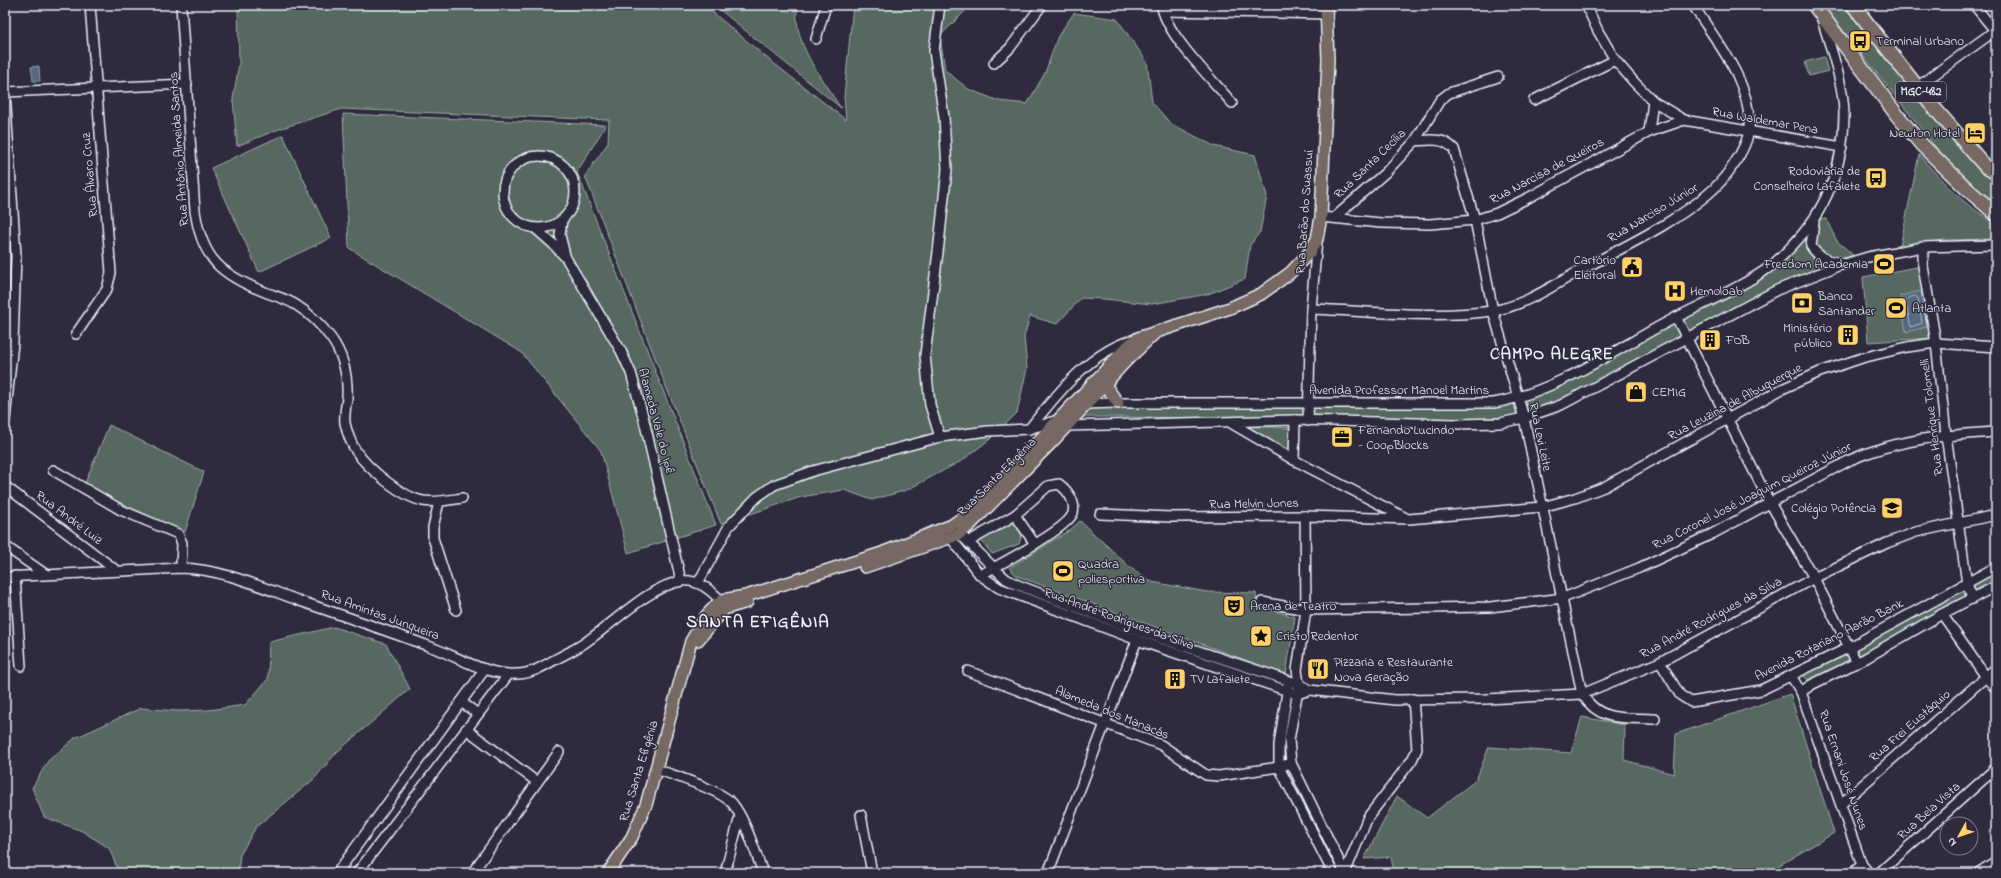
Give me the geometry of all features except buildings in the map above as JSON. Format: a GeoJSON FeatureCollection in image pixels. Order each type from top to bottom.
{"type":"FeatureCollection","features":[{"type":"Feature","properties":{"kind":"highway","name":"MGC-482"},"geometry":{"type":"LineString","coordinates":[[1853,5],[1917,87],[1986,167],[1996,173]]}},
{"type":"Feature","properties":{"kind":"highway","name":"MGC-482"},"geometry":{"type":"LineString","coordinates":[[1817,8],[1896,115],[1921,144],[1967,189],[1996,214]]}},
{"type":"Feature","properties":{"kind":"main road","name":"Rua Barão do Suassuí"},"geometry":{"type":"LineString","coordinates":[[1317,239],[1321,217],[1328,60],[1326,10]]}},
{"type":"Feature","properties":{"kind":"main road","name":"Rua Santa Efigênia"},"geometry":{"type":"LineString","coordinates":[[720,603],[886,560],[954,536],[981,515],[1063,423],[1073,404],[1109,364],[1138,338],[1230,308],[1261,294],[1290,274],[1309,253],[1317,239]]}},
{"type":"Feature","properties":{"kind":"main road","name":"Rua Santa Efigênia"},"geometry":{"type":"LineString","coordinates":[[608,873],[632,837],[640,821],[657,768],[682,671],[720,603],[879,554],[948,526],[979,504],[1063,423],[1105,386],[1156,332]]}},
{"type":"Feature","properties":{"kind":"main road"},"geometry":{"type":"LineString","coordinates":[[1105,386],[1118,402]]}},
{"type":"Feature","properties":{"kind":"street","name":"Rua Álvaro Cruz"},"geometry":{"type":"LineString","coordinates":[[76,334],[106,289],[110,273],[90,5]]}},
{"type":"Feature","properties":{"kind":"street","name":"Rua Antônio Almeida Santos"},"geometry":{"type":"LineString","coordinates":[[181,5],[195,211],[198,234],[205,249],[216,264],[231,276],[247,285],[295,304],[315,321],[331,338],[347,371],[348,387],[345,421],[349,437],[356,451],[392,485],[408,495],[422,501],[439,502],[462,498]]}},
{"type":"Feature","properties":{"kind":"street"},"geometry":{"type":"LineString","coordinates":[[816,39],[826,5]]}},
{"type":"Feature","properties":{"kind":"street"},"geometry":{"type":"LineString","coordinates":[[940,5],[934,51],[944,117],[947,169],[939,244],[924,355],[930,405],[940,437]]}},
{"type":"Feature","properties":{"kind":"street"},"geometry":{"type":"LineString","coordinates":[[994,63],[1014,42],[1042,5]]}},
{"type":"Feature","properties":{"kind":"street"},"geometry":{"type":"LineString","coordinates":[[1586,5],[1598,31],[1615,60],[1653,101],[1684,120]]}},
{"type":"Feature","properties":{"kind":"street","name":"Rua Narciso Júnior"},"geometry":{"type":"LineString","coordinates":[[1311,309],[1436,314],[1493,311],[1518,303],[1556,284],[1659,227],[1709,194],[1736,164],[1749,131],[1746,98],[1740,80],[1693,5]]}},
{"type":"Feature","properties":{"kind":"street"},"geometry":{"type":"LineString","coordinates":[[1917,87],[1996,31],[1974,5]]}},
{"type":"Feature","properties":{"kind":"street"},"geometry":{"type":"LineString","coordinates":[[1232,103],[1182,44],[1168,24],[1163,8],[1326,10]]}},
{"type":"Feature","properties":{"kind":"street","name":"Avenida Professor Manoel Martins"},"geometry":{"type":"LineString","coordinates":[[1073,404],[1118,402],[1494,404],[1518,399],[1560,382],[1676,317],[1766,271],[1798,240],[1815,219],[1826,199],[1836,175],[1842,147],[1844,113],[1840,84],[1817,8]]}},
{"type":"Feature","properties":{"kind":"street"},"geometry":{"type":"LineString","coordinates":[[1534,100],[1615,60]]}},
{"type":"Feature","properties":{"kind":"street","name":"Rua Santa Cecília"},"geometry":{"type":"LineString","coordinates":[[1334,218],[1386,172],[1415,141],[1440,100],[1449,93],[1498,77]]}},
{"type":"Feature","properties":{"kind":"street"},"geometry":{"type":"LineString","coordinates":[[5,420],[9,341],[16,256],[5,92],[187,84]]}},
{"type":"Feature","properties":{"kind":"street"},"geometry":{"type":"LineString","coordinates":[[1649,132],[1653,101]]}},
{"type":"Feature","properties":{"kind":"street","name":"Rua Waldemar Pena"},"geometry":{"type":"LineString","coordinates":[[1684,120],[1842,147]]}},
{"type":"Feature","properties":{"kind":"street","name":"Rua Narcisa de Queiros"},"geometry":{"type":"LineString","coordinates":[[1321,217],[1381,223],[1430,224],[1475,220],[1497,213],[1528,198],[1649,132],[1684,120]]}},
{"type":"Feature","properties":{"kind":"street","name":"Rua Levi Leite"},"geometry":{"type":"LineString","coordinates":[[1415,141],[1442,140],[1454,149],[1475,220],[1493,311],[1524,418],[1582,694],[1589,706],[1605,716],[1655,719]]}},
{"type":"Feature","properties":{"kind":"street"},"geometry":{"type":"LineString","coordinates":[[542,156],[556,160],[567,169],[574,182],[575,196],[571,209],[562,220],[550,227],[536,228],[522,225],[511,216],[504,203],[503,189],[507,176],[516,165],[528,158],[542,156]]}},
{"type":"Feature","properties":{"kind":"street"},"geometry":{"type":"LineString","coordinates":[[1815,219],[1811,246],[1815,252],[1827,260],[1844,264]]}},
{"type":"Feature","properties":{"kind":"street","name":"Alameda Vale do Ipê"},"geometry":{"type":"LineString","coordinates":[[562,220],[560,234],[566,258]]}},
{"type":"Feature","properties":{"kind":"street","name":"Alameda Vale do Ipê"},"geometry":{"type":"LineString","coordinates":[[536,228],[566,258],[621,351],[631,372],[644,420],[681,581]]}},
{"type":"Feature","properties":{"kind":"street","name":"Rua Barão do Suassuí"},"geometry":{"type":"LineString","coordinates":[[1308,421],[1307,404],[1311,309],[1317,239]]}},
{"type":"Feature","properties":{"kind":"street"},"geometry":{"type":"LineString","coordinates":[[698,583],[729,526],[756,497],[774,485],[813,471],[940,437],[988,431],[1029,429],[1063,423],[1295,420],[1456,424],[1500,422],[1524,418],[1561,405],[1777,290],[1844,264],[1894,251],[1923,247],[1996,245]]}},
{"type":"Feature","properties":{"kind":"street","name":"Rua Henrique Tolomelli"},"geometry":{"type":"LineString","coordinates":[[1923,247],[1923,266],[1936,343],[1946,435],[1967,584],[1972,599]]}},
{"type":"Feature","properties":{"kind":"street"},"geometry":{"type":"LineString","coordinates":[[1676,317],[1770,503],[1814,578],[1857,663]]}},
{"type":"Feature","properties":{"kind":"street"},"geometry":{"type":"LineString","coordinates":[[1029,429],[1065,386],[1084,368],[1107,349],[1138,338]]}},
{"type":"Feature","properties":{"kind":"street","name":"Rua Leuzina de Albuquerque"},"geometry":{"type":"LineString","coordinates":[[1542,507],[1575,498],[1604,487],[1782,389],[1818,373],[1862,358],[1907,347],[1936,343],[1996,347]]}},
{"type":"Feature","properties":{"kind":"street"},"geometry":{"type":"LineString","coordinates":[[1294,460],[1295,420]]}},
{"type":"Feature","properties":{"kind":"street"},"geometry":{"type":"LineString","coordinates":[[1230,422],[1294,460],[1409,520]]}},
{"type":"Feature","properties":{"kind":"street","name":"Rua Coronel José Joaquim Queiroz Júnior"},"geometry":{"type":"LineString","coordinates":[[1262,602],[1306,610],[1490,607],[1563,598],[1639,568],[1712,534],[1850,460],[1874,449],[1946,435],[1996,432]]}},
{"type":"Feature","properties":{"kind":"street"},"geometry":{"type":"LineString","coordinates":[[53,470],[121,510],[178,534],[182,543],[181,568]]}},
{"type":"Feature","properties":{"kind":"street"},"geometry":{"type":"LineString","coordinates":[[968,542],[1015,515],[1048,486],[1059,484],[1068,490],[1072,502],[1073,513],[1067,522],[1035,544],[980,575]]}},
{"type":"Feature","properties":{"kind":"street","name":"Rua André Luiz"},"geometry":{"type":"LineString","coordinates":[[5,486],[117,571]]}},
{"type":"Feature","properties":{"kind":"street"},"geometry":{"type":"LineString","coordinates":[[439,502],[433,526],[433,538],[456,610]]}},
{"type":"Feature","properties":{"kind":"street","name":"Rua Melvin Jones"},"geometry":{"type":"LineString","coordinates":[[1100,514],[1172,517],[1305,516],[1409,520],[1542,507]]}},
{"type":"Feature","properties":{"kind":"street"},"geometry":{"type":"LineString","coordinates":[[1015,515],[1035,544]]}},
{"type":"Feature","properties":{"kind":"street"},"geometry":{"type":"LineString","coordinates":[[1305,516],[1306,610],[1297,670],[1299,684],[1289,740],[1291,763],[1345,873]]}},
{"type":"Feature","properties":{"kind":"street","name":"Rua André Rodrigues da Silva"},"geometry":{"type":"LineString","coordinates":[[954,536],[968,542],[1006,579],[1018,585],[1140,632],[1299,684],[1310,690],[1396,700],[1486,699],[1582,694],[1660,662],[1814,578],[1887,543],[1916,532],[1959,522],[1996,516]]}},
{"type":"Feature","properties":{"kind":"street","name":"Rua André Rodrigues da Silva"},"geometry":{"type":"LineString","coordinates":[[948,526],[980,575],[989,582],[1009,592],[1137,640],[1297,694],[1310,690]]}},
{"type":"Feature","properties":{"kind":"street"},"geometry":{"type":"LineString","coordinates":[[5,546],[45,574]]}},
{"type":"Feature","properties":{"kind":"street","name":"Avenida Rotariano Aarão Bank"},"geometry":{"type":"LineString","coordinates":[[1660,662],[1680,695],[1691,702],[1760,690],[1850,647],[1996,567]]}},
{"type":"Feature","properties":{"kind":"street","name":"Rua Amintas Junqueira"},"geometry":{"type":"LineString","coordinates":[[5,577],[181,568],[206,570],[251,583],[432,648],[485,669],[508,675],[522,674],[542,667],[589,641],[642,600],[665,587],[681,581],[698,583],[709,589],[720,603]]}},
{"type":"Feature","properties":{"kind":"street"},"geometry":{"type":"LineString","coordinates":[[15,576],[21,666]]}},
{"type":"Feature","properties":{"kind":"street"},"geometry":{"type":"LineString","coordinates":[[1801,692],[1810,684],[1857,663],[1942,614],[1996,586]]}},
{"type":"Feature","properties":{"kind":"street"},"geometry":{"type":"LineString","coordinates":[[1942,614],[1996,689]]}},
{"type":"Feature","properties":{"kind":"street"},"geometry":{"type":"LineString","coordinates":[[1049,873],[1076,797],[1106,724],[1137,640]]}},
{"type":"Feature","properties":{"kind":"street","name":"Rua Frei Eustáquio"},"geometry":{"type":"LineString","coordinates":[[1841,804],[1996,668]]}},
{"type":"Feature","properties":{"kind":"street"},"geometry":{"type":"LineString","coordinates":[[337,873],[485,669]]}},
{"type":"Feature","properties":{"kind":"street"},"geometry":{"type":"LineString","coordinates":[[1297,670],[1289,681],[1287,690],[1279,745],[1279,767],[1334,873]]}},
{"type":"Feature","properties":{"kind":"street","name":"Alameda dos Manacás"},"geometry":{"type":"LineString","coordinates":[[968,671],[1160,745],[1206,775],[1219,776],[1279,767],[1291,763]]}},
{"type":"Feature","properties":{"kind":"street"},"geometry":{"type":"LineString","coordinates":[[357,873],[508,675]]}},
{"type":"Feature","properties":{"kind":"street","name":"Rua Ernani José Nunes"},"geometry":{"type":"LineString","coordinates":[[1791,676],[1801,692],[1862,865],[1869,873]]}},
{"type":"Feature","properties":{"kind":"street"},"geometry":{"type":"LineString","coordinates":[[1345,873],[1368,817],[1412,760],[1417,749],[1413,699]]}},
{"type":"Feature","properties":{"kind":"street"},"geometry":{"type":"LineString","coordinates":[[461,702],[478,714]]}},
{"type":"Feature","properties":{"kind":"street"},"geometry":{"type":"LineString","coordinates":[[466,729],[537,782]]}},
{"type":"Feature","properties":{"kind":"street"},"geometry":{"type":"LineString","coordinates":[[472,873],[559,752]]}},
{"type":"Feature","properties":{"kind":"street"},"geometry":{"type":"LineString","coordinates":[[657,768],[721,794],[732,804],[740,816],[764,873]]}},
{"type":"Feature","properties":{"kind":"street","name":"Rua Bela Vista"},"geometry":{"type":"LineString","coordinates":[[1879,873],[1996,768]]}},
{"type":"Feature","properties":{"kind":"street"},"geometry":{"type":"LineString","coordinates":[[861,815],[872,873]]}},
{"type":"Feature","properties":{"kind":"street"},"geometry":{"type":"LineString","coordinates":[[725,873],[740,816]]}},
{"type":"Feature","properties":{"kind":"street"},"geometry":{"type":"LineString","coordinates":[[1978,873],[1996,861]]}},
{"type":"Feature","properties":{"kind":"street"},"geometry":{"type":"LineString","coordinates":[[1852,873],[1862,865]]}},
{"type":"Feature","properties":{"kind":"green space"},"geometry":{"type":"Polygon","coordinates":[[[238,5],[704,5],[767,58],[846,120],[844,97],[853,5],[971,5],[940,36],[945,70],[968,89],[999,101],[1027,104],[1045,73],[1058,36],[1074,13],[1117,19],[1147,62],[1152,102],[1170,123],[1214,146],[1255,155],[1267,196],[1260,232],[1250,245],[1245,279],[1208,294],[1152,304],[1081,298],[1057,324],[1030,316],[1024,337],[1027,368],[1017,413],[990,439],[963,460],[907,490],[872,500],[844,490],[801,497],[721,524],[585,176],[608,143],[609,120],[341,109],[279,129],[237,146],[233,99],[239,64],[238,5]]]}},
{"type":"Feature","properties":{"kind":"green space"},"geometry":{"type":"Polygon","coordinates":[[[714,5],[798,5],[797,18],[803,45],[817,73],[841,108],[714,5]]]}},
{"type":"Feature","properties":{"kind":"green space"},"geometry":{"type":"Polygon","coordinates":[[[1823,5],[1847,5],[1960,150],[1996,181],[1996,202],[1970,184],[1946,160],[1823,5]]]}},
{"type":"Feature","properties":{"kind":"green space"},"geometry":{"type":"Polygon","coordinates":[[[1824,57],[1828,71],[1809,76],[1805,62],[1824,57]]]}},
{"type":"Feature","properties":{"kind":"green space"},"geometry":{"type":"Polygon","coordinates":[[[343,114],[606,125],[577,172],[716,525],[628,553],[601,451],[521,352],[349,248],[343,114]]]}},
{"type":"Feature","properties":{"kind":"green space"},"geometry":{"type":"Polygon","coordinates":[[[283,135],[331,238],[259,272],[211,168],[283,135]]]}},
{"type":"Feature","properties":{"kind":"green space"},"geometry":{"type":"Polygon","coordinates":[[[1919,155],[1964,201],[1985,217],[1996,223],[1996,239],[1944,240],[1900,246],[1919,155]]]}},
{"type":"Feature","properties":{"kind":"green space"},"geometry":{"type":"Polygon","coordinates":[[[1820,219],[1826,219],[1837,241],[1853,255],[1838,260],[1820,251],[1812,244],[1820,219]]]}},
{"type":"Feature","properties":{"kind":"green space"},"geometry":{"type":"Polygon","coordinates":[[[1810,229],[1808,252],[1838,266],[1688,335],[1678,317],[1751,281],[1810,229]]]}},
{"type":"Feature","properties":{"kind":"green space","name":"Atlanta"},"geometry":{"type":"Polygon","coordinates":[[[1922,266],[1930,338],[1868,342],[1863,277],[1922,266]]]}},
{"type":"Feature","properties":{"kind":"green space"},"geometry":{"type":"Polygon","coordinates":[[[1675,322],[1684,338],[1564,400],[1525,413],[1522,400],[1560,387],[1675,322]]]}},
{"type":"Feature","properties":{"kind":"green space"},"geometry":{"type":"Polygon","coordinates":[[[1514,400],[1517,416],[1476,421],[1309,421],[1310,408],[1514,400]]]}},
{"type":"Feature","properties":{"kind":"green space"},"geometry":{"type":"Polygon","coordinates":[[[1305,405],[1305,418],[1079,417],[1088,408],[1305,405]]]}},
{"type":"Feature","properties":{"kind":"green space"},"geometry":{"type":"Polygon","coordinates":[[[109,425],[204,472],[185,532],[98,493],[83,488],[109,425]]]}},
{"type":"Feature","properties":{"kind":"green space"},"geometry":{"type":"Polygon","coordinates":[[[1243,426],[1293,428],[1288,452],[1243,426]]]}},
{"type":"Feature","properties":{"kind":"green space"},"geometry":{"type":"Polygon","coordinates":[[[1013,521],[1021,529],[1022,534],[1019,544],[992,554],[978,537],[1013,521]]]}},
{"type":"Feature","properties":{"kind":"green space"},"geometry":{"type":"Polygon","coordinates":[[[1080,521],[1131,568],[1152,582],[1207,592],[1256,593],[1257,606],[1295,617],[1286,675],[1017,576],[1009,568],[1070,530],[1080,521]]]}},
{"type":"Feature","properties":{"kind":"green space"},"geometry":{"type":"Polygon","coordinates":[[[1996,570],[1996,579],[1973,593],[1969,585],[1996,570]]]}},
{"type":"Feature","properties":{"kind":"green space"},"geometry":{"type":"Polygon","coordinates":[[[1965,587],[1970,595],[1857,658],[1852,651],[1965,587]]]}},
{"type":"Feature","properties":{"kind":"green space"},"geometry":{"type":"Polygon","coordinates":[[[334,627],[386,644],[410,689],[337,752],[314,779],[256,827],[240,855],[238,873],[119,873],[109,848],[82,831],[44,817],[32,788],[48,761],[75,738],[141,708],[177,711],[209,710],[245,705],[268,679],[269,642],[334,627]]]}},
{"type":"Feature","properties":{"kind":"green space"},"geometry":{"type":"Polygon","coordinates":[[[1847,652],[1852,660],[1810,681],[1799,673],[1847,652]]]}},
{"type":"Feature","properties":{"kind":"green space"},"geometry":{"type":"Polygon","coordinates":[[[1790,694],[1834,833],[1766,873],[1394,873],[1391,857],[1364,859],[1397,796],[1427,818],[1476,780],[1489,747],[1571,753],[1582,717],[1625,725],[1624,760],[1674,774],[1676,734],[1790,694]]]}},
{"type":"Feature","properties":{"kind":"water"},"geometry":{"type":"Polygon","coordinates":[[[39,66],[40,81],[33,81],[31,67],[39,66]]]}},
{"type":"Feature","properties":{"kind":"water"},"geometry":{"type":"Polygon","coordinates":[[[1921,291],[1927,327],[1906,332],[1900,296],[1921,291]]]}},
{"type":"Feature","properties":{"kind":"place","name":"Terminal Urbano"},"geometry":{"type":"Point","coordinates":[1860,41]}},
{"type":"Feature","properties":{"kind":"place","name":"Newton Hotel"},"geometry":{"type":"Point","coordinates":[1975,133]}},
{"type":"Feature","properties":{"kind":"place","name":"Rodoviária de Conselheiro Lafaiete"},"geometry":{"type":"Point","coordinates":[1876,178]}},
{"type":"Feature","properties":{"kind":"place","name":"Freedom Academia"},"geometry":{"type":"Point","coordinates":[1884,264]}},
{"type":"Feature","properties":{"kind":"place","name":"Cartório Eleitoral"},"geometry":{"type":"Point","coordinates":[1632,267]}},
{"type":"Feature","properties":{"kind":"place","name":"Hemoloab"},"geometry":{"type":"Point","coordinates":[1675,291]}},
{"type":"Feature","properties":{"kind":"place","name":"Banco Santander"},"geometry":{"type":"Point","coordinates":[1802,303]}},
{"type":"Feature","properties":{"kind":"place","name":"Atlanta"},"geometry":{"type":"Point","coordinates":[1896,308]}},
{"type":"Feature","properties":{"kind":"place","name":"Ministério público"},"geometry":{"type":"Point","coordinates":[1848,335]}},
{"type":"Feature","properties":{"kind":"place","name":"FOB"},"geometry":{"type":"Point","coordinates":[1710,340]}},
{"type":"Feature","properties":{"kind":"place","name":"CEMIG"},"geometry":{"type":"Point","coordinates":[1636,392]}},
{"type":"Feature","properties":{"kind":"place","name":"Fernando Lucindo - CoopBlocks"},"geometry":{"type":"Point","coordinates":[1342,437]}},
{"type":"Feature","properties":{"kind":"place","name":"Colégio Potência"},"geometry":{"type":"Point","coordinates":[1892,508]}},
{"type":"Feature","properties":{"kind":"place","name":"Quadra poliesportiva"},"geometry":{"type":"Point","coordinates":[1063,571]}},
{"type":"Feature","properties":{"kind":"place","name":"Arena de Teatro"},"geometry":{"type":"Point","coordinates":[1234,606]}},
{"type":"Feature","properties":{"kind":"place","name":"Cristo Redentor"},"geometry":{"type":"Point","coordinates":[1261,636]}},
{"type":"Feature","properties":{"kind":"place","name":"Pizzaria e Restaurante Nova Geração"},"geometry":{"type":"Point","coordinates":[1318,669]}},
{"type":"Feature","properties":{"kind":"place","name":"TV Lafaiete"},"geometry":{"type":"Point","coordinates":[1175,679]}},
{"type":"Feature","properties":{"kind":"district","name":"CAMPO ALEGRE"},"geometry":{"type":"Point","coordinates":[1552,354]}},
{"type":"Feature","properties":{"kind":"district","name":"SANTA EFIGÊNIA"},"geometry":{"type":"Point","coordinates":[758,622]}}]}
